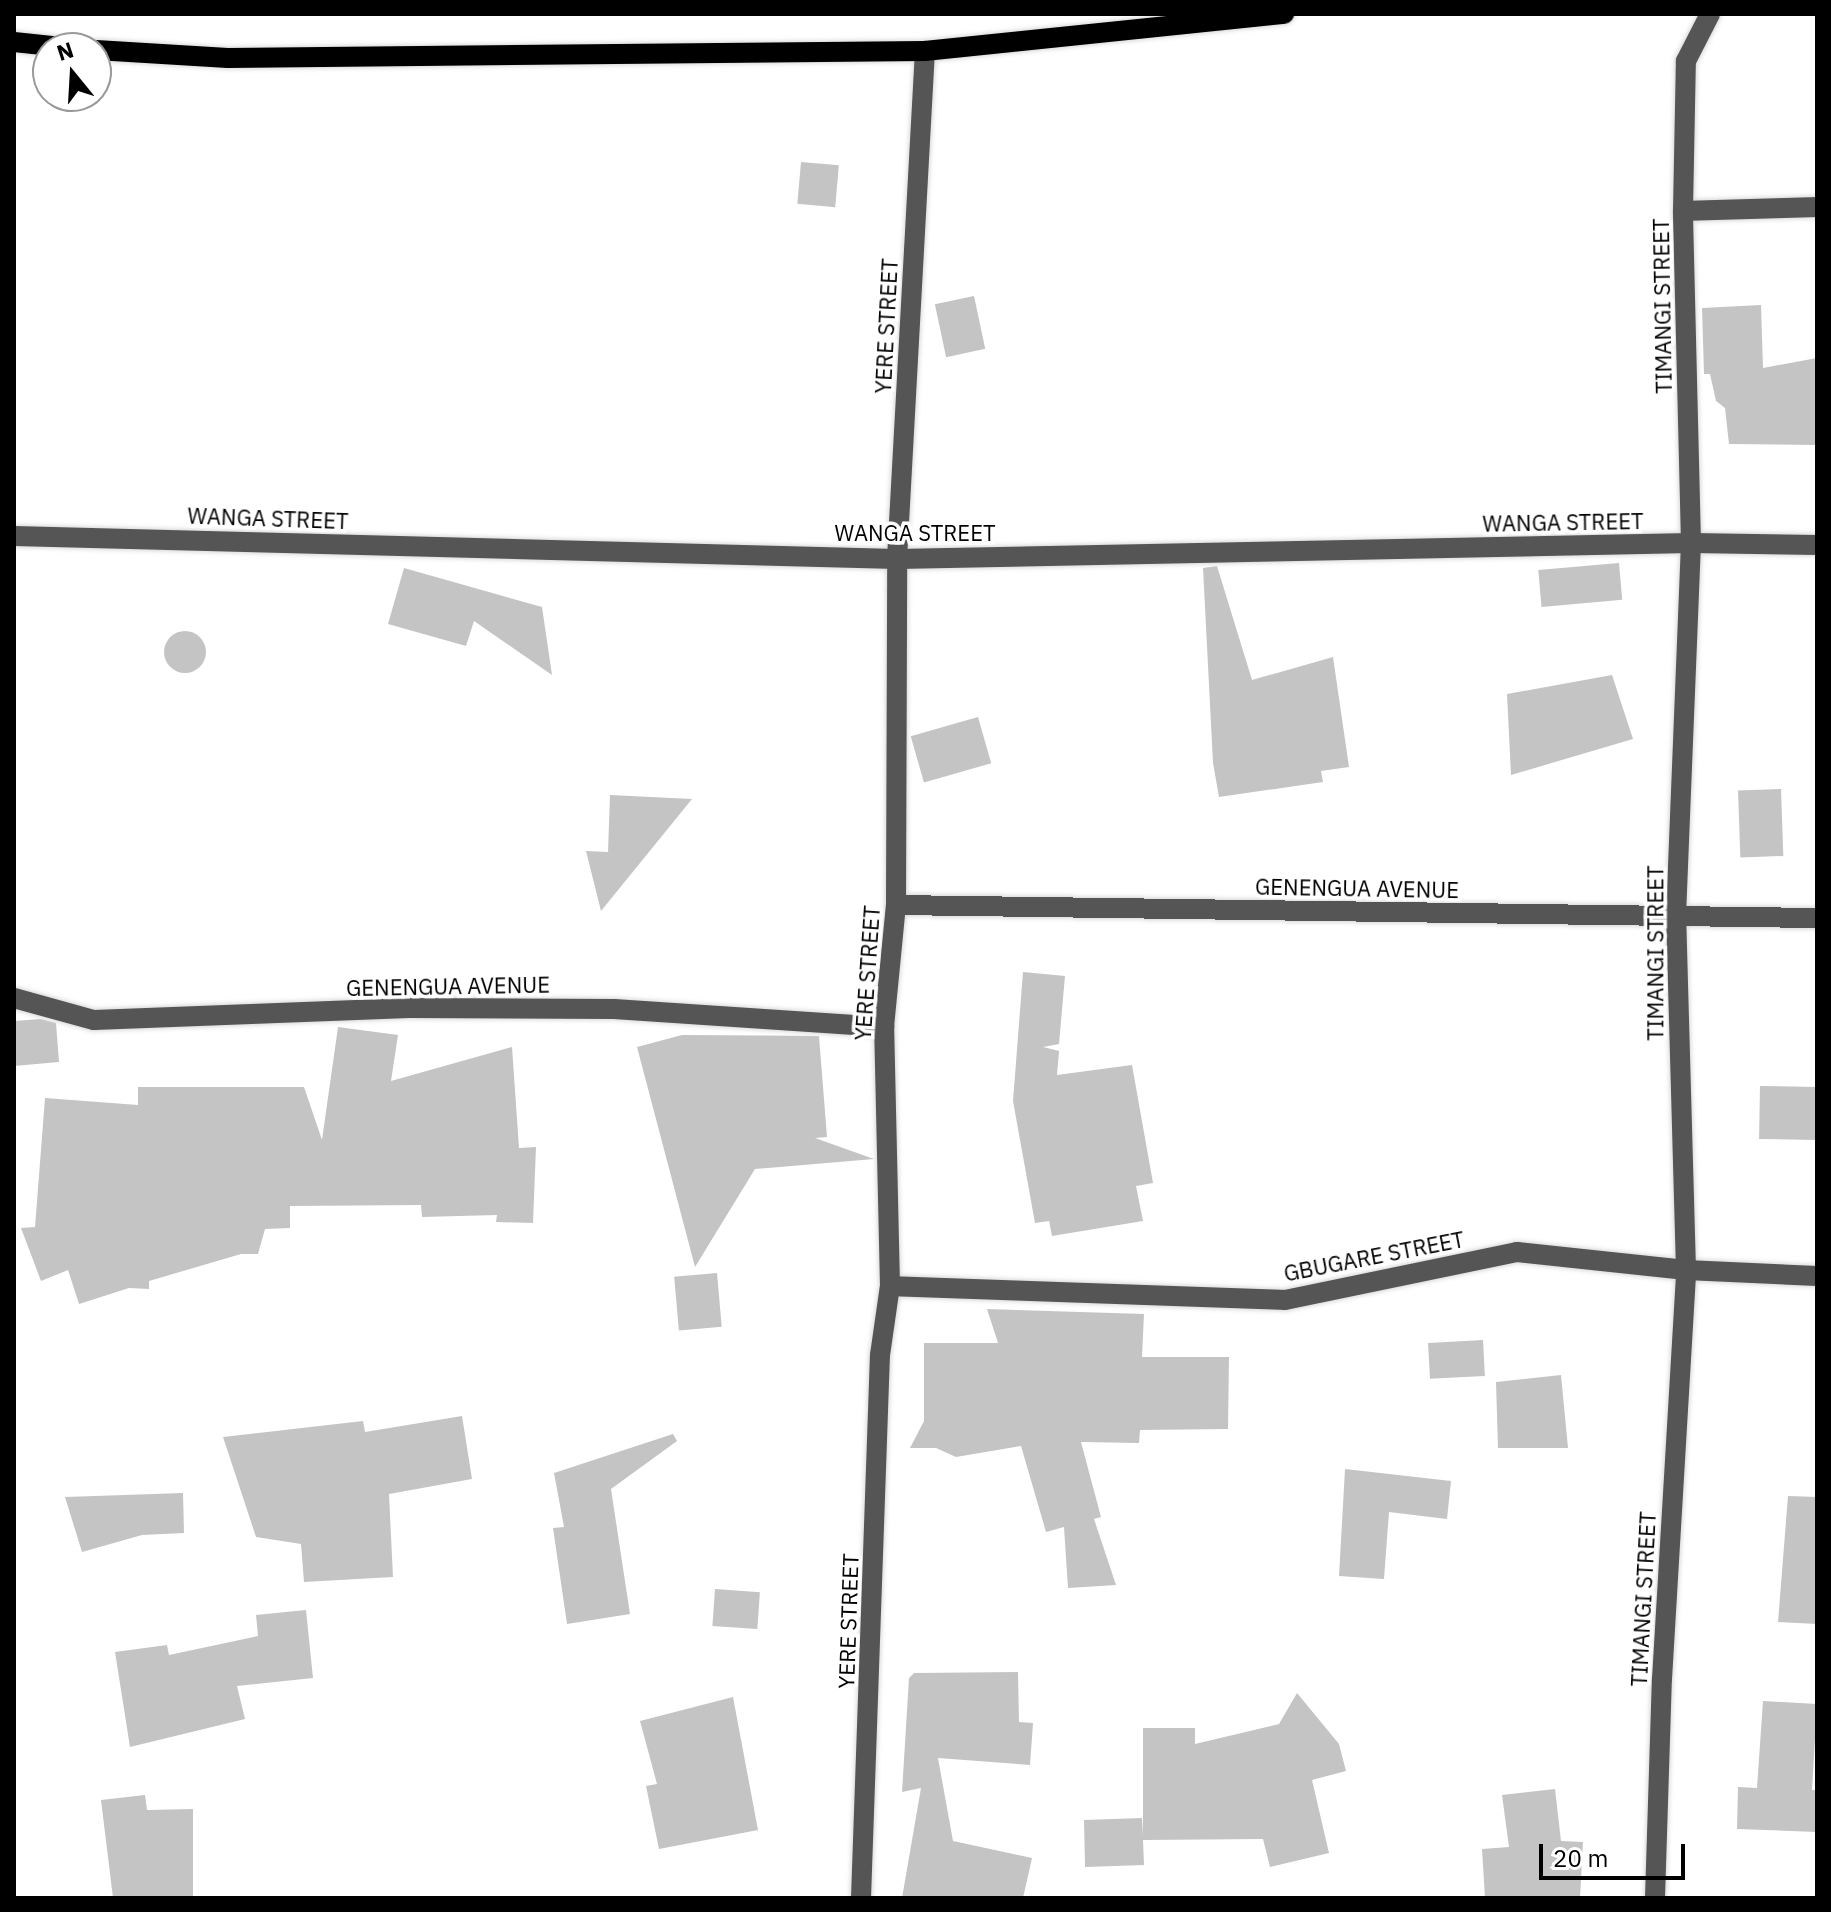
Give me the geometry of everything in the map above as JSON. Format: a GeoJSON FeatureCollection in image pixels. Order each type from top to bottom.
{"type":"FeatureCollection","features":[{"type":"Feature","properties":{"kind":"main road"},"geometry":{"type":"LineString","coordinates":[[112,51],[228,58],[925,51],[1284,14]]}},
{"type":"Feature","properties":{"kind":"street","name":"TIMANGI STREET"},"geometry":{"type":"LineString","coordinates":[[1655,1898],[1662,1679],[1686,1270],[1676,916],[1691,543],[1683,211],[1686,61],[1710,14]]}},
{"type":"Feature","properties":{"kind":"street","name":"YERE STREET"},"geometry":{"type":"LineString","coordinates":[[861,1898],[880,1355],[890,1286],[884,1027],[896,905],[897,559],[925,51]]}},
{"type":"Feature","properties":{"kind":"street"},"geometry":{"type":"LineString","coordinates":[[1683,211],[1817,207]]}},
{"type":"Feature","properties":{"kind":"street","name":"WANGA STREET"},"geometry":{"type":"LineString","coordinates":[[14,536],[897,559],[1691,543],[1817,545]]}},
{"type":"Feature","properties":{"kind":"street","name":"GENENGUA AVENUE"},"geometry":{"type":"LineString","coordinates":[[896,905],[1817,918]]}},
{"type":"Feature","properties":{"kind":"street","name":"GENENGUA AVENUE"},"geometry":{"type":"LineString","coordinates":[[14,998],[94,1020],[409,1008],[614,1009],[884,1027]]}},
{"type":"Feature","properties":{"kind":"street","name":"GBUGARE STREET"},"geometry":{"type":"LineString","coordinates":[[890,1286],[1285,1300],[1517,1252],[1686,1270],[1817,1276]]}},
{"type":"Feature","properties":{"kind":"building"},"geometry":{"type":"Polygon","coordinates":[[[801,162],[839,165],[835,207],[797,204],[801,162]]]}},
{"type":"Feature","properties":{"kind":"building"},"geometry":{"type":"Polygon","coordinates":[[[974,296],[985,349],[946,357],[935,304],[974,296]]]}},
{"type":"Feature","properties":{"kind":"building"},"geometry":{"type":"Polygon","coordinates":[[[1761,305],[1763,368],[1817,358],[1817,445],[1729,444],[1725,408],[1716,401],[1710,374],[1704,374],[1702,308],[1761,305]]]}},
{"type":"Feature","properties":{"kind":"building"},"geometry":{"type":"Polygon","coordinates":[[[1619,563],[1622,600],[1542,607],[1538,570],[1619,563]]]}},
{"type":"Feature","properties":{"kind":"building"},"geometry":{"type":"Polygon","coordinates":[[[1217,566],[1252,680],[1333,657],[1349,767],[1321,771],[1323,782],[1219,797],[1213,763],[1203,568],[1217,566]]]}},
{"type":"Feature","properties":{"kind":"building"},"geometry":{"type":"Polygon","coordinates":[[[404,568],[542,607],[552,675],[474,621],[466,646],[388,624],[404,568]]]}},
{"type":"Feature","properties":{"kind":"building"},"geometry":{"type":"Polygon","coordinates":[[[185,631],[200,637],[206,652],[200,667],[185,673],[170,667],[164,652],[170,637],[185,631]]]}},
{"type":"Feature","properties":{"kind":"building"},"geometry":{"type":"Polygon","coordinates":[[[1612,675],[1633,739],[1511,775],[1507,694],[1612,675]]]}},
{"type":"Feature","properties":{"kind":"building"},"geometry":{"type":"Polygon","coordinates":[[[978,717],[991,763],[924,782],[911,736],[978,717]]]}},
{"type":"Feature","properties":{"kind":"building"},"geometry":{"type":"Polygon","coordinates":[[[1781,789],[1783,856],[1740,857],[1738,791],[1781,789]]]}},
{"type":"Feature","properties":{"kind":"building"},"geometry":{"type":"Polygon","coordinates":[[[610,795],[692,799],[601,911],[586,851],[608,852],[610,795]]]}},
{"type":"Feature","properties":{"kind":"building"},"geometry":{"type":"Polygon","coordinates":[[[1023,972],[1065,976],[1059,1044],[1043,1047],[1059,1051],[1057,1075],[1132,1065],[1153,1183],[1136,1186],[1143,1221],[1052,1236],[1049,1221],[1035,1223],[1013,1101],[1023,972]]]}},
{"type":"Feature","properties":{"kind":"building"},"geometry":{"type":"Polygon","coordinates":[[[41,1019],[56,1023],[59,1062],[14,1066],[14,1021],[41,1019]]]}},
{"type":"Feature","properties":{"kind":"building"},"geometry":{"type":"Polygon","coordinates":[[[338,1027],[398,1035],[391,1081],[512,1047],[519,1148],[536,1147],[533,1223],[496,1222],[497,1215],[422,1217],[421,1205],[290,1206],[290,1228],[265,1229],[258,1254],[241,1254],[149,1281],[149,1289],[129,1288],[79,1304],[68,1270],[41,1281],[21,1228],[35,1227],[45,1098],[138,1105],[138,1087],[304,1087],[322,1140],[338,1027]]]}},
{"type":"Feature","properties":{"kind":"building"},"geometry":{"type":"Polygon","coordinates":[[[682,1035],[819,1036],[827,1137],[815,1138],[874,1159],[755,1169],[695,1267],[637,1047],[682,1035]]]}},
{"type":"Feature","properties":{"kind":"building"},"geometry":{"type":"Polygon","coordinates":[[[1760,1086],[1817,1087],[1816,1140],[1759,1139],[1760,1086]]]}},
{"type":"Feature","properties":{"kind":"building"},"geometry":{"type":"Polygon","coordinates":[[[717,1273],[722,1327],[679,1331],[674,1277],[717,1273]]]}},
{"type":"Feature","properties":{"kind":"building"},"geometry":{"type":"Polygon","coordinates":[[[987,1309],[1144,1314],[1142,1357],[1229,1357],[1228,1429],[1140,1430],[1139,1443],[1081,1442],[1101,1517],[1094,1519],[1116,1585],[1068,1588],[1064,1527],[1046,1532],[1021,1446],[956,1457],[936,1448],[910,1448],[924,1421],[924,1343],[998,1343],[987,1309]]]}},
{"type":"Feature","properties":{"kind":"building"},"geometry":{"type":"Polygon","coordinates":[[[1483,1340],[1485,1376],[1430,1379],[1428,1343],[1483,1340]]]}},
{"type":"Feature","properties":{"kind":"building"},"geometry":{"type":"Polygon","coordinates":[[[1561,1375],[1568,1448],[1498,1448],[1496,1382],[1561,1375]]]}},
{"type":"Feature","properties":{"kind":"building"},"geometry":{"type":"Polygon","coordinates":[[[462,1416],[472,1479],[389,1494],[393,1577],[304,1582],[301,1544],[256,1537],[223,1437],[363,1421],[365,1432],[462,1416]]]}},
{"type":"Feature","properties":{"kind":"building"},"geometry":{"type":"Polygon","coordinates":[[[673,1434],[677,1441],[611,1489],[630,1614],[567,1624],[553,1528],[564,1527],[554,1473],[673,1434]]]}},
{"type":"Feature","properties":{"kind":"building"},"geometry":{"type":"Polygon","coordinates":[[[1345,1469],[1451,1481],[1447,1519],[1389,1512],[1384,1579],[1339,1576],[1345,1469]]]}},
{"type":"Feature","properties":{"kind":"building"},"geometry":{"type":"Polygon","coordinates":[[[183,1493],[184,1533],[142,1535],[82,1552],[65,1497],[183,1493]]]}},
{"type":"Feature","properties":{"kind":"building"},"geometry":{"type":"Polygon","coordinates":[[[1788,1496],[1817,1497],[1817,1624],[1778,1622],[1788,1496]]]}},
{"type":"Feature","properties":{"kind":"building"},"geometry":{"type":"Polygon","coordinates":[[[715,1589],[760,1592],[757,1629],[712,1626],[715,1589]]]}},
{"type":"Feature","properties":{"kind":"building"},"geometry":{"type":"Polygon","coordinates":[[[306,1610],[313,1678],[237,1686],[245,1719],[130,1747],[115,1652],[167,1645],[169,1655],[258,1636],[256,1615],[306,1610]]]}},
{"type":"Feature","properties":{"kind":"building"},"geometry":{"type":"Polygon","coordinates":[[[1018,1672],[1019,1722],[1033,1723],[1030,1765],[938,1758],[953,1841],[1032,1858],[1023,1898],[902,1898],[921,1788],[902,1792],[909,1678],[914,1673],[1018,1672]]]}},
{"type":"Feature","properties":{"kind":"building"},"geometry":{"type":"Polygon","coordinates":[[[1297,1693],[1339,1744],[1346,1771],[1312,1780],[1329,1853],[1270,1867],[1263,1839],[1143,1840],[1144,1865],[1085,1867],[1084,1820],[1142,1818],[1143,1836],[1143,1728],[1195,1728],[1195,1744],[1279,1724],[1297,1693]]]}},
{"type":"Feature","properties":{"kind":"building"},"geometry":{"type":"Polygon","coordinates":[[[733,1697],[758,1830],[659,1849],[646,1786],[657,1784],[640,1721],[733,1697]]]}},
{"type":"Feature","properties":{"kind":"building"},"geometry":{"type":"Polygon","coordinates":[[[1763,1701],[1817,1704],[1812,1790],[1817,1790],[1817,1832],[1737,1829],[1738,1787],[1757,1788],[1763,1701]]]}},
{"type":"Feature","properties":{"kind":"building"},"geometry":{"type":"Polygon","coordinates":[[[1555,1789],[1561,1841],[1583,1842],[1580,1898],[1485,1898],[1482,1849],[1509,1847],[1502,1795],[1555,1789]]]}},
{"type":"Feature","properties":{"kind":"building"},"geometry":{"type":"Polygon","coordinates":[[[145,1795],[147,1810],[193,1809],[193,1898],[113,1898],[101,1800],[145,1795]]]}}]}
